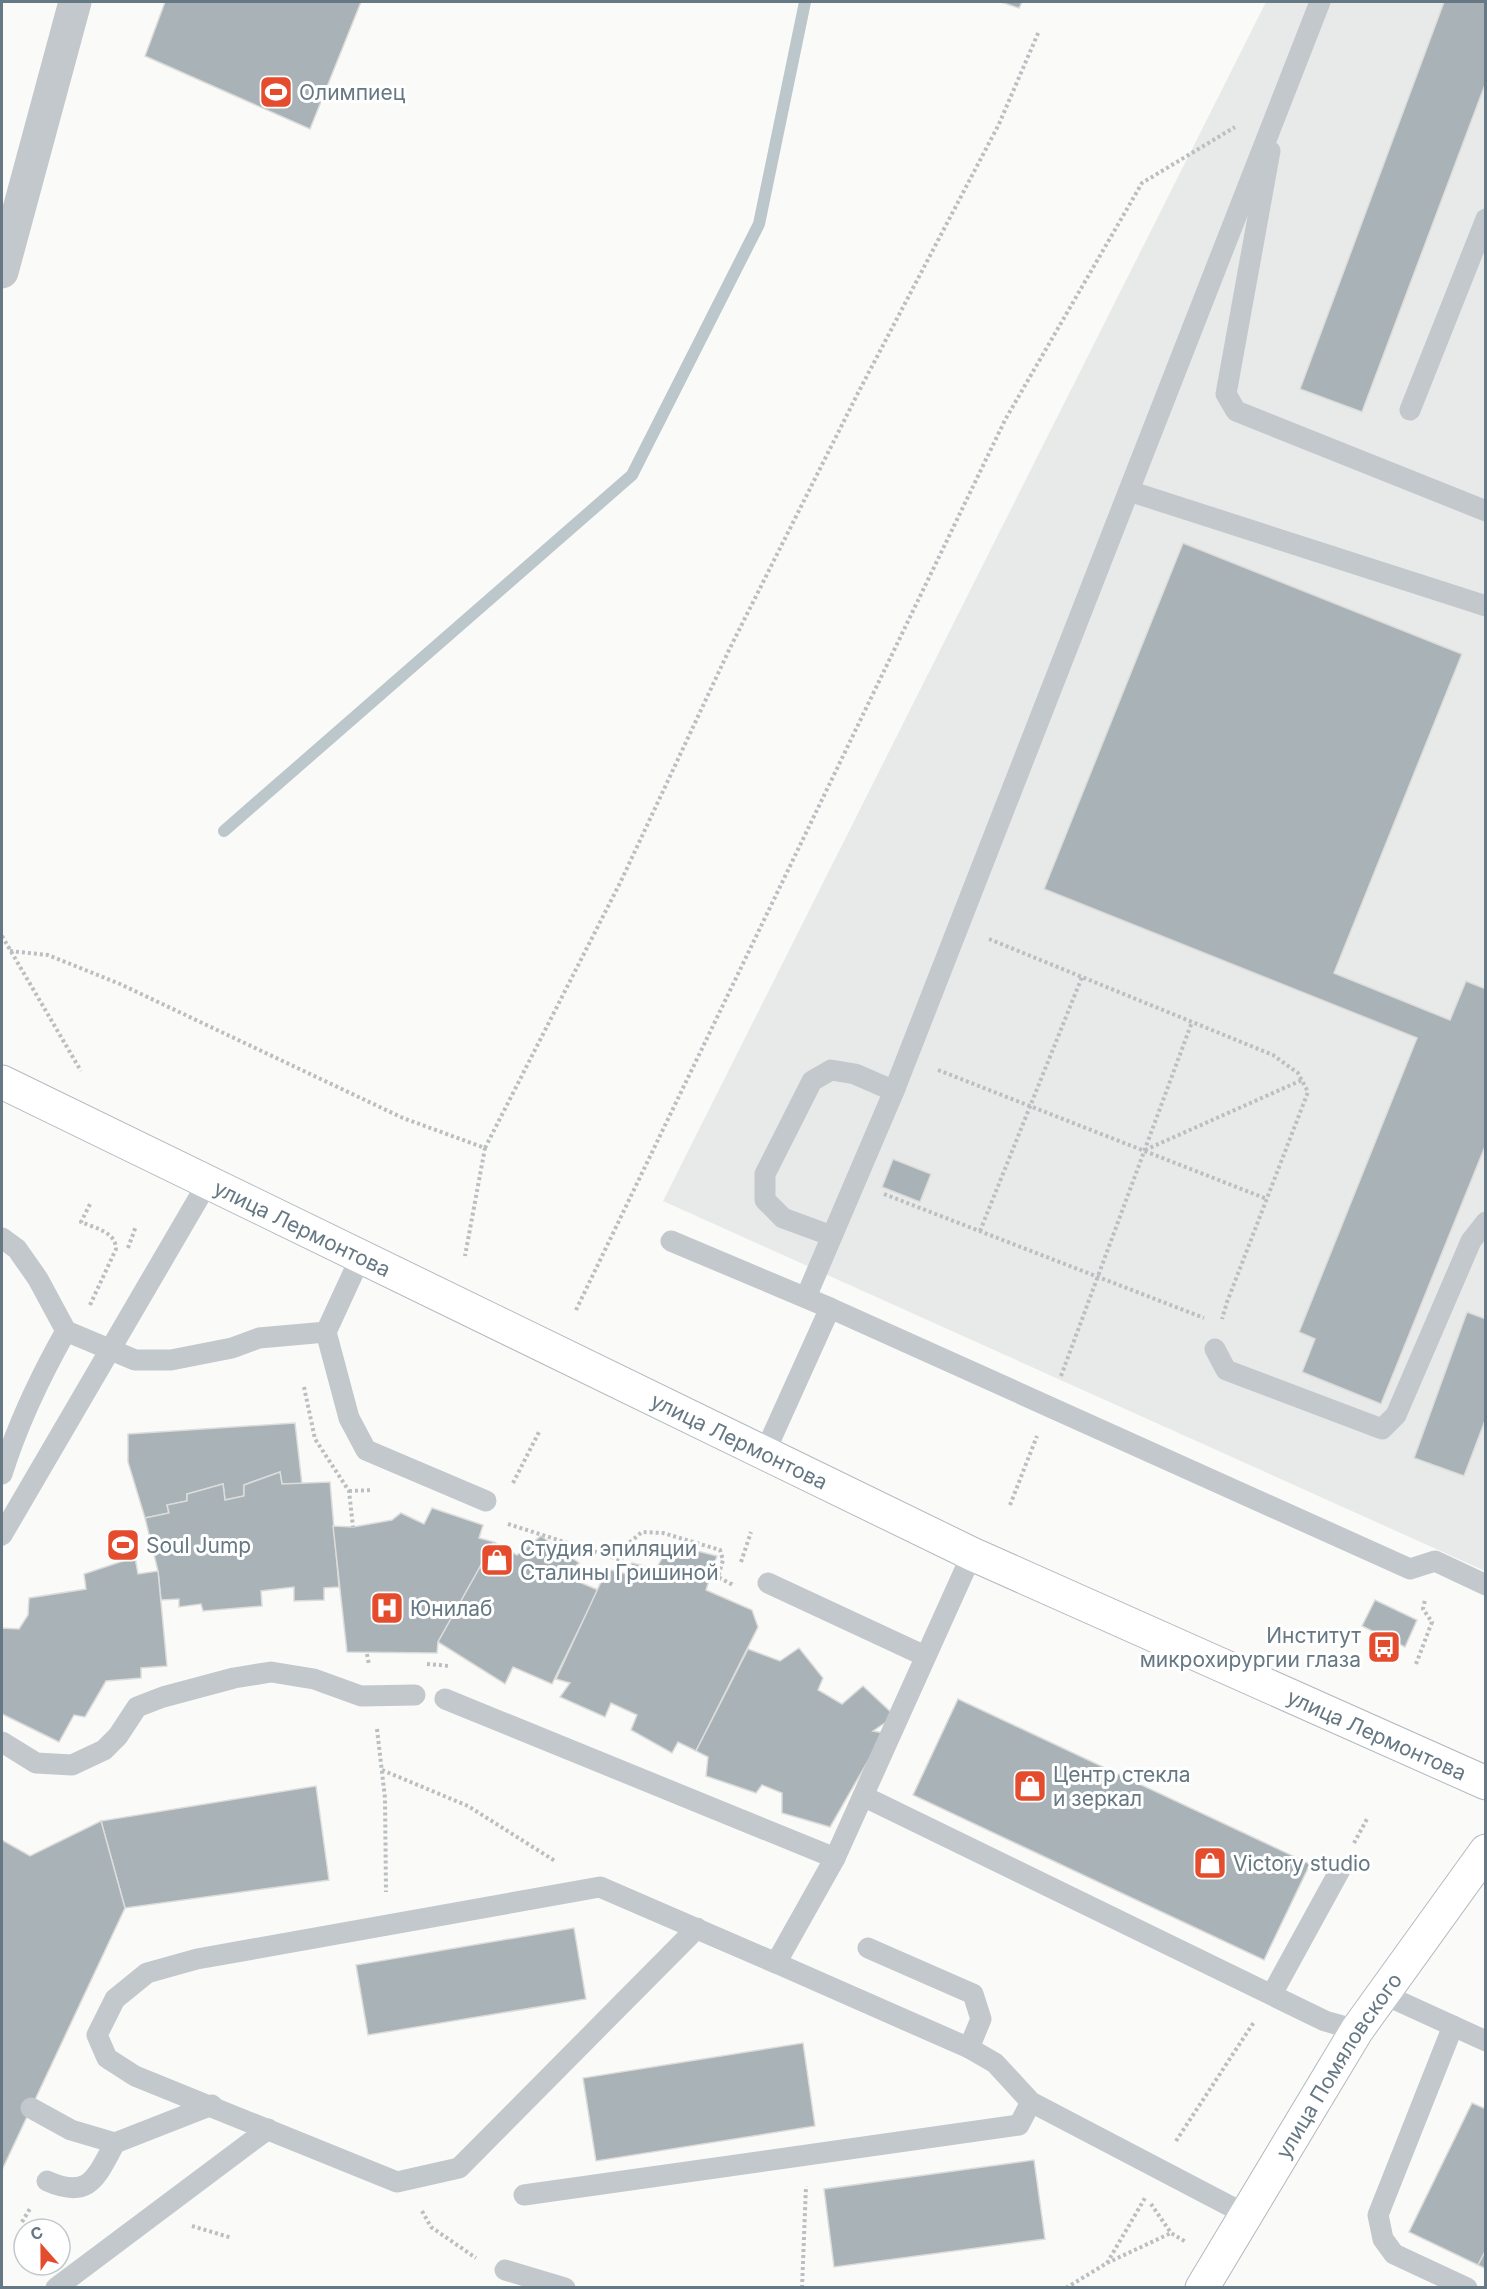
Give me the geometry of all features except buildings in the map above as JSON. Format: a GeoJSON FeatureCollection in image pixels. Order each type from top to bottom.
{"type":"FeatureCollection","features":[{"type":"Feature","properties":{"kind":"main road","name":"улица Лермонтова"},"geometry":{"type":"LineString","coordinates":[[2,1082],[972,1554],[1485,1783]]}},
{"type":"Feature","properties":{"kind":"main road","name":"улица Помяловского"},"geometry":{"type":"LineString","coordinates":[[1203,2288],[1356,2030],[1485,1851]]}},
{"type":"Feature","properties":{"kind":"street"},"geometry":{"type":"LineString","coordinates":[[2,272],[75,2]]}},
{"type":"Feature","properties":{"kind":"lane"},"geometry":{"type":"LineString","coordinates":[[806,1297],[894,1091],[1320,2]]}},
{"type":"Feature","properties":{"kind":"lane"},"geometry":{"type":"LineString","coordinates":[[1280,100],[1226,394],[1236,411],[1485,511]]}},
{"type":"Feature","properties":{"kind":"lane"},"geometry":{"type":"LineString","coordinates":[[1410,410],[1485,219]]}},
{"type":"Feature","properties":{"kind":"lane"},"geometry":{"type":"LineString","coordinates":[[1129,491],[1485,606]]}},
{"type":"Feature","properties":{"kind":"lane"},"geometry":{"type":"LineString","coordinates":[[832,1236],[783,1218],[765,1200],[765,1174],[812,1081],[831,1070],[855,1074],[894,1091]]}},
{"type":"Feature","properties":{"kind":"lane"},"geometry":{"type":"LineString","coordinates":[[2,1535],[208,1182]]}},
{"type":"Feature","properties":{"kind":"lane"},"geometry":{"type":"LineString","coordinates":[[1215,1349],[1226,1370],[1382,1429],[1396,1414],[1471,1241],[1485,1222]]}},
{"type":"Feature","properties":{"kind":"lane"},"geometry":{"type":"LineString","coordinates":[[2,1239],[17,1249],[38,1279],[66,1331],[135,1360],[171,1360],[232,1348],[260,1338],[326,1332]]}},
{"type":"Feature","properties":{"kind":"lane"},"geometry":{"type":"LineString","coordinates":[[671,1241],[806,1297],[1410,1569],[1435,1561],[1485,1585]]}},
{"type":"Feature","properties":{"kind":"lane"},"geometry":{"type":"LineString","coordinates":[[361,1256],[326,1332],[349,1418],[366,1450],[486,1501]]}},
{"type":"Feature","properties":{"kind":"lane"},"geometry":{"type":"LineString","coordinates":[[765,1452],[830,1308]]}},
{"type":"Feature","properties":{"kind":"lane"},"geometry":{"type":"LineString","coordinates":[[2,1474],[13,1437],[38,1382],[66,1331]]}},
{"type":"Feature","properties":{"kind":"lane"},"geometry":{"type":"LineString","coordinates":[[776,1963],[835,1858],[972,1554]]}},
{"type":"Feature","properties":{"kind":"lane"},"geometry":{"type":"LineString","coordinates":[[768,1583],[925,1656]]}},
{"type":"Feature","properties":{"kind":"lane"},"geometry":{"type":"LineString","coordinates":[[2,1742],[36,1763],[72,1766],[104,1750],[118,1736],[137,1707],[183,1692],[271,1672],[314,1679],[361,1696],[415,1695]]}},
{"type":"Feature","properties":{"kind":"lane"},"geometry":{"type":"LineString","coordinates":[[445,1699],[835,1858]]}},
{"type":"Feature","properties":{"kind":"lane"},"geometry":{"type":"LineString","coordinates":[[863,1796],[1325,2021],[1356,2030]]}},
{"type":"Feature","properties":{"kind":"lane"},"geometry":{"type":"LineString","coordinates":[[1272,1994],[1340,1870]]}},
{"type":"Feature","properties":{"kind":"lane"},"geometry":{"type":"LineString","coordinates":[[697,1928],[459,2168],[397,2181],[212,2104],[135,2076],[107,2058],[97,2035],[115,1999],[147,1973],[197,1959],[600,1887],[697,1928],[969,2048],[995,2063],[1031,2102],[1245,2214]]}},
{"type":"Feature","properties":{"kind":"lane"},"geometry":{"type":"LineString","coordinates":[[868,1948],[973,1994],[981,2019],[969,2048]]}},
{"type":"Feature","properties":{"kind":"lane"},"geometry":{"type":"LineString","coordinates":[[1383,1994],[1485,2040]]}},
{"type":"Feature","properties":{"kind":"lane"},"geometry":{"type":"LineString","coordinates":[[1453,2026],[1378,2216],[1383,2239],[1394,2254],[1467,2288]]}},
{"type":"Feature","properties":{"kind":"lane"},"geometry":{"type":"LineString","coordinates":[[524,2195],[1019,2125],[1031,2102]]}},
{"type":"Feature","properties":{"kind":"lane"},"geometry":{"type":"LineString","coordinates":[[31,2108],[71,2130],[115,2143],[212,2104]]}},
{"type":"Feature","properties":{"kind":"lane"},"geometry":{"type":"LineString","coordinates":[[56,2288],[268,2129]]}},
{"type":"Feature","properties":{"kind":"lane"},"geometry":{"type":"LineString","coordinates":[[47,2181],[66,2190],[83,2187],[96,2178],[115,2143]]}},
{"type":"Feature","properties":{"kind":"lane"},"geometry":{"type":"LineString","coordinates":[[505,2270],[565,2288]]}},
{"type":"Feature","properties":{"kind":"path"},"geometry":{"type":"LineString","coordinates":[[465,1256],[485,1148],[621,881],[730,648],[858,393],[999,124],[1039,31]]}},
{"type":"Feature","properties":{"kind":"path"},"geometry":{"type":"LineString","coordinates":[[576,1310],[1005,420],[1142,183],[1280,100]]}},
{"type":"Feature","properties":{"kind":"path"},"geometry":{"type":"LineString","coordinates":[[958,927],[1273,1055],[1298,1073],[1308,1092],[1227,1302],[1215,1349]]}},
{"type":"Feature","properties":{"kind":"path"},"geometry":{"type":"LineString","coordinates":[[2,936],[81,1071]]}},
{"type":"Feature","properties":{"kind":"path"},"geometry":{"type":"LineString","coordinates":[[10,951],[48,955],[110,980],[269,1052],[403,1118],[485,1148]]}},
{"type":"Feature","properties":{"kind":"path"},"geometry":{"type":"LineString","coordinates":[[980,1231],[1082,977]]}},
{"type":"Feature","properties":{"kind":"path"},"geometry":{"type":"LineString","coordinates":[[1065,1368],[1192,1022]]}},
{"type":"Feature","properties":{"kind":"path"},"geometry":{"type":"LineString","coordinates":[[907,1058],[1267,1198]]}},
{"type":"Feature","properties":{"kind":"path"},"geometry":{"type":"LineString","coordinates":[[1144,1151],[1302,1080]]}},
{"type":"Feature","properties":{"kind":"path"},"geometry":{"type":"LineString","coordinates":[[855,1183],[1221,1324]]}},
{"type":"Feature","properties":{"kind":"path"},"geometry":{"type":"LineString","coordinates":[[87,1311],[116,1249],[116,1242],[112,1236],[81,1222],[90,1204]]}},
{"type":"Feature","properties":{"kind":"path"},"geometry":{"type":"LineString","coordinates":[[132,1239],[136,1226]]}},
{"type":"Feature","properties":{"kind":"path"},"geometry":{"type":"LineString","coordinates":[[307,1401],[315,1439],[350,1491],[353,1527]]}},
{"type":"Feature","properties":{"kind":"path"},"geometry":{"type":"LineString","coordinates":[[524,1462],[539,1432]]}},
{"type":"Feature","properties":{"kind":"path"},"geometry":{"type":"LineString","coordinates":[[504,1522],[621,1560],[630,1542],[642,1532],[663,1533],[720,1550],[723,1560],[718,1577],[733,1586],[736,1577]]}},
{"type":"Feature","properties":{"kind":"path"},"geometry":{"type":"LineString","coordinates":[[739,1568],[751,1532]]}},
{"type":"Feature","properties":{"kind":"path"},"geometry":{"type":"LineString","coordinates":[[1416,1664],[1432,1622],[1423,1609],[1425,1599],[1446,1566]]}},
{"type":"Feature","properties":{"kind":"path"},"geometry":{"type":"LineString","coordinates":[[378,1737],[385,1798],[386,1925]]}},
{"type":"Feature","properties":{"kind":"path"},"geometry":{"type":"LineString","coordinates":[[381,1770],[468,1806],[600,1887]]}},
{"type":"Feature","properties":{"kind":"path"},"geometry":{"type":"LineString","coordinates":[[1107,2263],[1146,2197],[1158,2169],[1272,1994]]}},
{"type":"Feature","properties":{"kind":"path"},"geometry":{"type":"LineString","coordinates":[[802,2288],[807,2156]]}},
{"type":"Feature","properties":{"kind":"path"},"geometry":{"type":"LineString","coordinates":[[1146,2197],[1171,2233],[1186,2242]]}},
{"type":"Feature","properties":{"kind":"path"},"geometry":{"type":"LineString","coordinates":[[25,2217],[29,2210]]}},
{"type":"Feature","properties":{"kind":"path"},"geometry":{"type":"LineString","coordinates":[[193,2226],[232,2238]]}},
{"type":"Feature","properties":{"kind":"path"},"geometry":{"type":"LineString","coordinates":[[431,2227],[468,2254]]}},
{"type":"Feature","properties":{"kind":"path"},"geometry":{"type":"LineString","coordinates":[[1066,2288],[1107,2263],[1171,2233]]}},
{"type":"Feature","properties":{"kind":"shaded area"},"geometry":{"type":"Polygon","coordinates":[[[1266,2],[1485,2],[1485,1571],[663,1201],[1266,2]]]}},
{"type":"Feature","properties":{"kind":"waterway"},"geometry":{"type":"LineString","coordinates":[[224,831],[632,475],[759,224],[805,2]]}},
{"type":"Feature","properties":{"kind":"place","name":"Олимпиец"},"geometry":{"type":"Point","coordinates":[276,92]}},
{"type":"Feature","properties":{"kind":"place","name":"Soul Jump"},"geometry":{"type":"Point","coordinates":[123,1545]}},
{"type":"Feature","properties":{"kind":"place","name":"Студия эпиляции Сталины Гришиной"},"geometry":{"type":"Point","coordinates":[497,1560]}},
{"type":"Feature","properties":{"kind":"place","name":"Юнилаб"},"geometry":{"type":"Point","coordinates":[387,1608]}},
{"type":"Feature","properties":{"kind":"place","name":"Институт микрохирургии глаза"},"geometry":{"type":"Point","coordinates":[1384,1647]}},
{"type":"Feature","properties":{"kind":"place","name":"Центр стекла и зеркал"},"geometry":{"type":"Point","coordinates":[1030,1786]}},
{"type":"Feature","properties":{"kind":"place","name":"Victory studio"},"geometry":{"type":"Point","coordinates":[1210,1863]}}]}
